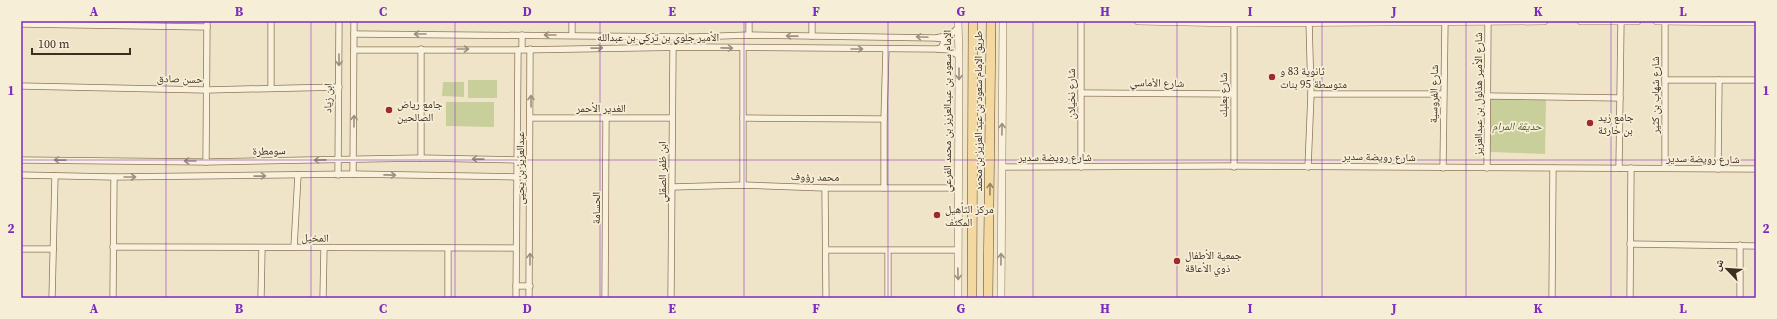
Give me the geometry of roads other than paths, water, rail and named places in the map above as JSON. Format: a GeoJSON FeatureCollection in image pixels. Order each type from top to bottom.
{"type":"FeatureCollection","features":[{"type":"Feature","properties":{"kind":"main road"},"geometry":{"type":"LineString","coordinates":[[967,21],[972,122]]}},
{"type":"Feature","properties":{"kind":"main road","name":"طريق الإمام سعود بن عبد العزيز بن محمد"},"geometry":{"type":"LineString","coordinates":[[972,298],[973,21]]}},
{"type":"Feature","properties":{"kind":"main road","name":"طريق الإمام سعود بن عبد العزيز بن محمد"},"geometry":{"type":"LineString","coordinates":[[988,298],[991,21]]}},
{"type":"Feature","properties":{"kind":"main road"},"geometry":{"type":"LineString","coordinates":[[991,72],[996,57],[997,21]]}},
{"type":"Feature","properties":{"kind":"street"},"geometry":{"type":"LineString","coordinates":[[271,88],[272,21]]}},
{"type":"Feature","properties":{"kind":"street","name":"ابن زياد"},"geometry":{"type":"LineString","coordinates":[[338,175],[339,21]]}},
{"type":"Feature","properties":{"kind":"street"},"geometry":{"type":"LineString","coordinates":[[353,174],[354,21]]}},
{"type":"Feature","properties":{"kind":"street"},"geometry":{"type":"LineString","coordinates":[[572,21],[572,35]]}},
{"type":"Feature","properties":{"kind":"street"},"geometry":{"type":"LineString","coordinates":[[749,21],[749,35]]}},
{"type":"Feature","properties":{"kind":"street"},"geometry":{"type":"LineString","coordinates":[[812,21],[812,36]]}},
{"type":"Feature","properties":{"kind":"street"},"geometry":{"type":"LineString","coordinates":[[1001,298],[1003,21]]}},
{"type":"Feature","properties":{"kind":"street","name":"شارع نخيلان"},"geometry":{"type":"LineString","coordinates":[[1081,21],[1081,167]]}},
{"type":"Feature","properties":{"kind":"street"},"geometry":{"type":"LineString","coordinates":[[1138,21],[1234,23],[1309,21],[1544,21]]}},
{"type":"Feature","properties":{"kind":"street"},"geometry":{"type":"LineString","coordinates":[[1308,167],[1311,94],[1309,21]]}},
{"type":"Feature","properties":{"kind":"street","name":"شارع الفروسية"},"geometry":{"type":"LineString","coordinates":[[1443,168],[1445,21]]}},
{"type":"Feature","properties":{"kind":"street","name":"شارع الأمير هذلول بن عبدالعزيز"},"geometry":{"type":"LineString","coordinates":[[1487,168],[1488,21]]}},
{"type":"Feature","properties":{"kind":"street"},"geometry":{"type":"LineString","coordinates":[[1581,21],[1637,21]]}},
{"type":"Feature","properties":{"kind":"street"},"geometry":{"type":"LineString","coordinates":[[1619,168],[1621,21]]}},
{"type":"Feature","properties":{"kind":"street"},"geometry":{"type":"LineString","coordinates":[[1657,21],[1756,22]]}},
{"type":"Feature","properties":{"kind":"street","name":"شارع شهاب بن كثير"},"geometry":{"type":"LineString","coordinates":[[1665,21],[1665,168]]}},
{"type":"Feature","properties":{"kind":"street","name":"شارع بعلبك"},"geometry":{"type":"LineString","coordinates":[[1234,23],[1234,166]]}},
{"type":"Feature","properties":{"kind":"street"},"geometry":{"type":"LineString","coordinates":[[21,24],[207,24],[206,162]]}},
{"type":"Feature","properties":{"kind":"street","name":"الأمير جلوي بن تركي بن عبدالله"},"geometry":{"type":"LineString","coordinates":[[354,34],[693,37],[749,35],[936,38],[950,35],[958,25]]}},
{"type":"Feature","properties":{"kind":"street","name":"الإمام سعود بن عبدالعزيز بن محمد الفرعي"},"geometry":{"type":"LineString","coordinates":[[958,25],[958,298]]}},
{"type":"Feature","properties":{"kind":"street","name":"عبدالعزيز بن يحيى"},"geometry":{"type":"LineString","coordinates":[[516,298],[517,160],[520,49],[522,35]]}},
{"type":"Feature","properties":{"kind":"street"},"geometry":{"type":"LineString","coordinates":[[702,47],[703,36]]}},
{"type":"Feature","properties":{"kind":"street"},"geometry":{"type":"LineString","coordinates":[[692,47],[693,37]]}},
{"type":"Feature","properties":{"kind":"street"},"geometry":{"type":"LineString","coordinates":[[936,38],[943,39],[944,41],[942,47],[938,49]]}},
{"type":"Feature","properties":{"kind":"street","name":"الأمير جلوي بن تركي بن عبدالله"},"geometry":{"type":"LineString","coordinates":[[354,50],[673,47],[886,50],[938,49],[949,50],[959,56]]}},
{"type":"Feature","properties":{"kind":"street","name":"ابن ظفر الصقلي"},"geometry":{"type":"LineString","coordinates":[[672,298],[673,47]]}},
{"type":"Feature","properties":{"kind":"street"},"geometry":{"type":"LineString","coordinates":[[743,48],[743,185]]}},
{"type":"Feature","properties":{"kind":"street"},"geometry":{"type":"LineString","coordinates":[[421,49],[421,158]]}},
{"type":"Feature","properties":{"kind":"street","name":"عبدالعزيز بن يحيى"},"geometry":{"type":"LineString","coordinates":[[529,298],[531,118],[530,49]]}},
{"type":"Feature","properties":{"kind":"street"},"geometry":{"type":"LineString","coordinates":[[884,188],[886,50]]}},
{"type":"Feature","properties":{"kind":"street"},"geometry":{"type":"LineString","coordinates":[[1665,80],[1756,80]]}},
{"type":"Feature","properties":{"kind":"street"},"geometry":{"type":"LineString","coordinates":[[1718,169],[1719,80]]}},
{"type":"Feature","properties":{"kind":"street","name":"حسن صادق"},"geometry":{"type":"LineString","coordinates":[[21,86],[206,90],[339,87]]}},
{"type":"Feature","properties":{"kind":"street","name":"شارع الأماسي"},"geometry":{"type":"LineString","coordinates":[[1081,93],[1233,94]]}},
{"type":"Feature","properties":{"kind":"street"},"geometry":{"type":"LineString","coordinates":[[1311,94],[1443,94]]}},
{"type":"Feature","properties":{"kind":"street"},"geometry":{"type":"LineString","coordinates":[[1488,96],[1620,98]]}},
{"type":"Feature","properties":{"kind":"street","name":"الغدير الأحمر"},"geometry":{"type":"LineString","coordinates":[[531,118],[672,118]]}},
{"type":"Feature","properties":{"kind":"street","name":"الحسامة"},"geometry":{"type":"LineString","coordinates":[[605,298],[606,118]]}},
{"type":"Feature","properties":{"kind":"street"},"geometry":{"type":"LineString","coordinates":[[744,118],[884,119]]}},
{"type":"Feature","properties":{"kind":"street","name":"سومطرة"},"geometry":{"type":"LineString","coordinates":[[21,160],[206,162],[421,158],[517,160]]}},
{"type":"Feature","properties":{"kind":"street","name":"شارع رويضة سدير"},"geometry":{"type":"LineString","coordinates":[[1002,167],[1234,166],[1756,169]]}},
{"type":"Feature","properties":{"kind":"street"},"geometry":{"type":"LineString","coordinates":[[1552,298],[1553,168]]}},
{"type":"Feature","properties":{"kind":"street"},"geometry":{"type":"LineString","coordinates":[[1630,298],[1631,168]]}},
{"type":"Feature","properties":{"kind":"street"},"geometry":{"type":"LineString","coordinates":[[21,175],[114,177],[353,174],[517,177]]}},
{"type":"Feature","properties":{"kind":"street"},"geometry":{"type":"LineString","coordinates":[[294,247],[298,175]]}},
{"type":"Feature","properties":{"kind":"street"},"geometry":{"type":"LineString","coordinates":[[52,298],[55,176]]}},
{"type":"Feature","properties":{"kind":"street"},"geometry":{"type":"LineString","coordinates":[[113,298],[114,177]]}},
{"type":"Feature","properties":{"kind":"street","name":"محمد رؤوف"},"geometry":{"type":"LineString","coordinates":[[672,187],[743,185],[825,188],[958,188]]}},
{"type":"Feature","properties":{"kind":"street"},"geometry":{"type":"LineString","coordinates":[[825,188],[826,298]]}},
{"type":"Feature","properties":{"kind":"street"},"geometry":{"type":"LineString","coordinates":[[1630,244],[1756,246]]}},
{"type":"Feature","properties":{"kind":"street"},"geometry":{"type":"LineString","coordinates":[[1740,245],[1740,298]]}},
{"type":"Feature","properties":{"kind":"street","name":"المخيل"},"geometry":{"type":"LineString","coordinates":[[113,247],[516,248]]}},
{"type":"Feature","properties":{"kind":"street"},"geometry":{"type":"LineString","coordinates":[[261,298],[262,248]]}},
{"type":"Feature","properties":{"kind":"street"},"geometry":{"type":"LineString","coordinates":[[323,298],[324,248]]}},
{"type":"Feature","properties":{"kind":"street"},"geometry":{"type":"LineString","coordinates":[[21,249],[53,249]]}},
{"type":"Feature","properties":{"kind":"street"},"geometry":{"type":"LineString","coordinates":[[448,249],[448,298]]}},
{"type":"Feature","properties":{"kind":"street"},"geometry":{"type":"LineString","coordinates":[[826,250],[957,250]]}},
{"type":"Feature","properties":{"kind":"street"},"geometry":{"type":"LineString","coordinates":[[888,251],[888,298]]}},
{"type":"Feature","properties":{"kind":"street"},"geometry":{"type":"LineString","coordinates":[[516,286],[530,286]]}},
{"type":"Feature","properties":{"kind":"place","name":"ثانوية 83 و متوسطة 95 بنات"},"geometry":{"type":"Point","coordinates":[1272,77]}},
{"type":"Feature","properties":{"kind":"place","name":"جامع رياض الصالحين"},"geometry":{"type":"Point","coordinates":[389,110]}},
{"type":"Feature","properties":{"kind":"place","name":"جامع زيد بن حارثة"},"geometry":{"type":"Point","coordinates":[1590,123]}},
{"type":"Feature","properties":{"kind":"place","name":"مركز التأهيل المكثف"},"geometry":{"type":"Point","coordinates":[937,215]}},
{"type":"Feature","properties":{"kind":"place","name":"جمعية الأطفال ذوي الأعاقة"},"geometry":{"type":"Point","coordinates":[1177,261]}},
{"type":"Feature","properties":{"kind":"park label","name":"حديقة المرام"},"geometry":{"type":"Point","coordinates":[1517,126]}}]}
